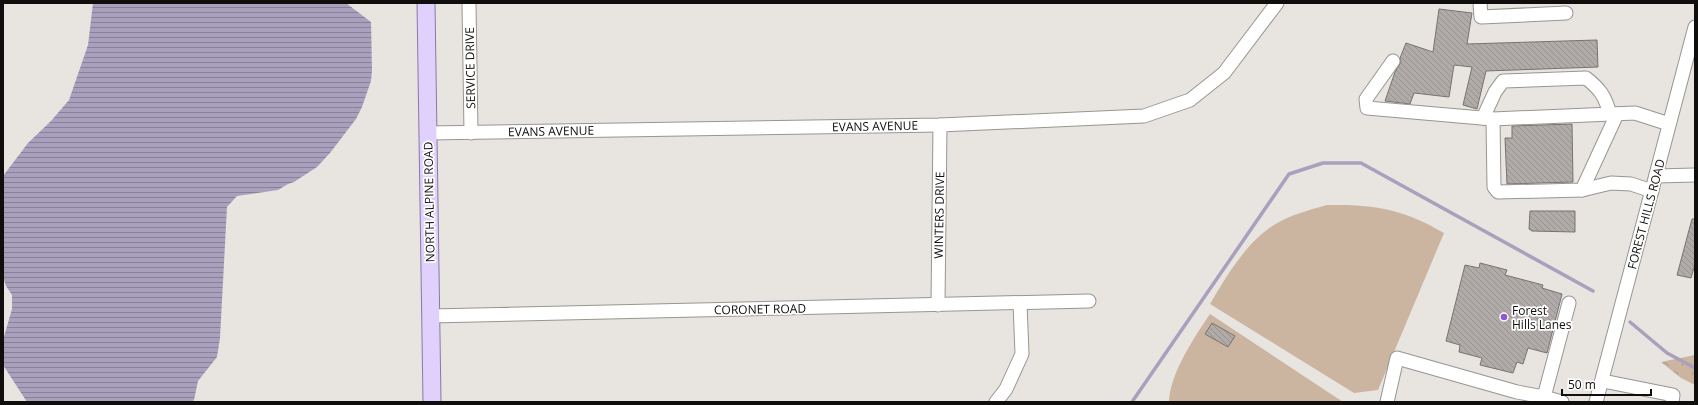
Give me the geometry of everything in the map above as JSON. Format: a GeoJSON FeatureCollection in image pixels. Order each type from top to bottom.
{"type":"FeatureCollection","features":[{"type":"Feature","properties":{"kind":"main road","name":"NORTH ALPINE ROAD"},"geometry":{"type":"LineString","coordinates":[[426,3],[432,402]]}},
{"type":"Feature","properties":{"kind":"street","name":"SERVICE DRIVE"},"geometry":{"type":"LineString","coordinates":[[469,3],[471,133]]}},
{"type":"Feature","properties":{"kind":"street","name":"EVANS AVENUE"},"geometry":{"type":"LineString","coordinates":[[428,134],[940,125],[1144,116],[1190,100],[1224,73],[1276,3]]}},
{"type":"Feature","properties":{"kind":"street"},"geometry":{"type":"LineString","coordinates":[[1480,3],[1481,17],[1566,13]]}},
{"type":"Feature","properties":{"kind":"street","name":"FOREST HILLS ROAD"},"geometry":{"type":"LineString","coordinates":[[1596,402],[1603,381],[1695,26]]}},
{"type":"Feature","properties":{"kind":"street"},"geometry":{"type":"LineString","coordinates":[[1392,61],[1366,99],[1367,108],[1488,118],[1636,113],[1669,124]]}},
{"type":"Feature","properties":{"kind":"street"},"geometry":{"type":"LineString","coordinates":[[1613,114],[1599,88],[1586,78],[1503,81],[1495,92],[1488,118],[1494,188],[1498,192],[1582,190],[1611,183],[1631,184],[1652,191]]}},
{"type":"Feature","properties":{"kind":"street"},"geometry":{"type":"LineString","coordinates":[[1582,190],[1613,114]]}},
{"type":"Feature","properties":{"kind":"street","name":"WINTERS DRIVE"},"geometry":{"type":"LineString","coordinates":[[938,305],[940,125]]}},
{"type":"Feature","properties":{"kind":"street"},"geometry":{"type":"LineString","coordinates":[[1656,176],[1695,175]]}},
{"type":"Feature","properties":{"kind":"street","name":"CORONET ROAD"},"geometry":{"type":"LineString","coordinates":[[431,316],[1089,302]]}},
{"type":"Feature","properties":{"kind":"street"},"geometry":{"type":"LineString","coordinates":[[996,402],[1006,389],[1022,354],[1020,303]]}},
{"type":"Feature","properties":{"kind":"street"},"geometry":{"type":"LineString","coordinates":[[1543,399],[1569,303]]}},
{"type":"Feature","properties":{"kind":"street"},"geometry":{"type":"LineString","coordinates":[[1387,402],[1397,358],[1543,399],[1562,402]]}},
{"type":"Feature","properties":{"kind":"street"},"geometry":{"type":"LineString","coordinates":[[1603,381],[1673,395],[1672,402]]}},
{"type":"Feature","properties":{"kind":"green space"},"geometry":{"type":"Polygon","coordinates":[[[1327,205],[1374,207],[1402,213],[1444,233],[1378,390],[1354,393],[1210,304],[1238,260],[1264,232],[1286,218],[1327,205]]]}},
{"type":"Feature","properties":{"kind":"green space"},"geometry":{"type":"Polygon","coordinates":[[[1210,314],[1343,402],[1169,402],[1170,391],[1178,368],[1190,345],[1210,314]]]}},
{"type":"Feature","properties":{"kind":"green space"},"geometry":{"type":"Polygon","coordinates":[[[1695,355],[1695,385],[1681,378],[1661,362],[1695,355]]]}},
{"type":"Feature","properties":{"kind":"shaded area"},"geometry":{"type":"Polygon","coordinates":[[[93,3],[346,3],[371,22],[371,81],[356,119],[330,153],[317,167],[294,182],[278,190],[237,196],[227,207],[220,338],[217,357],[198,381],[194,400],[192,402],[27,402],[3,365],[3,340],[12,309],[12,295],[6,286],[3,277],[3,176],[28,143],[51,121],[69,100],[88,45],[93,3]]]}},
{"type":"Feature","properties":{"kind":"building"},"geometry":{"type":"Polygon","coordinates":[[[1439,9],[1472,13],[1467,44],[1597,40],[1598,67],[1486,71],[1477,109],[1463,105],[1472,67],[1454,65],[1449,97],[1414,93],[1410,104],[1385,101],[1395,72],[1401,62],[1400,58],[1406,43],[1433,52],[1439,9]]]}},
{"type":"Feature","properties":{"kind":"building"},"geometry":{"type":"Polygon","coordinates":[[[1572,124],[1573,182],[1507,184],[1505,138],[1512,138],[1512,126],[1572,124]]]}},
{"type":"Feature","properties":{"kind":"building"},"geometry":{"type":"Polygon","coordinates":[[[1530,211],[1575,211],[1575,232],[1532,231],[1529,229],[1530,211]]]}},
{"type":"Feature","properties":{"kind":"building"},"geometry":{"type":"Polygon","coordinates":[[[1692,219],[1695,219],[1695,264],[1691,278],[1677,275],[1692,219]]]}},
{"type":"Feature","properties":{"kind":"building","name":"Forest Hills Lanes"},"geometry":{"type":"Polygon","coordinates":[[[1480,263],[1507,270],[1505,275],[1543,285],[1542,288],[1562,294],[1547,353],[1528,348],[1523,364],[1517,362],[1513,373],[1480,365],[1482,358],[1459,352],[1460,345],[1446,341],[1465,265],[1479,268],[1480,263]]]}},
{"type":"Feature","properties":{"kind":"building"},"geometry":{"type":"Polygon","coordinates":[[[1212,323],[1235,336],[1228,347],[1205,334],[1212,323]]]}},
{"type":"Feature","properties":{"kind":"waterway"},"geometry":{"type":"LineString","coordinates":[[1132,402],[1289,174],[1323,163],[1361,163],[1593,291]]}},
{"type":"Feature","properties":{"kind":"waterway"},"geometry":{"type":"LineString","coordinates":[[1630,322],[1667,353],[1695,368]]}},
{"type":"Feature","properties":{"kind":"place","name":"Forest Hills Lanes"},"geometry":{"type":"Point","coordinates":[1504,317]}}]}
